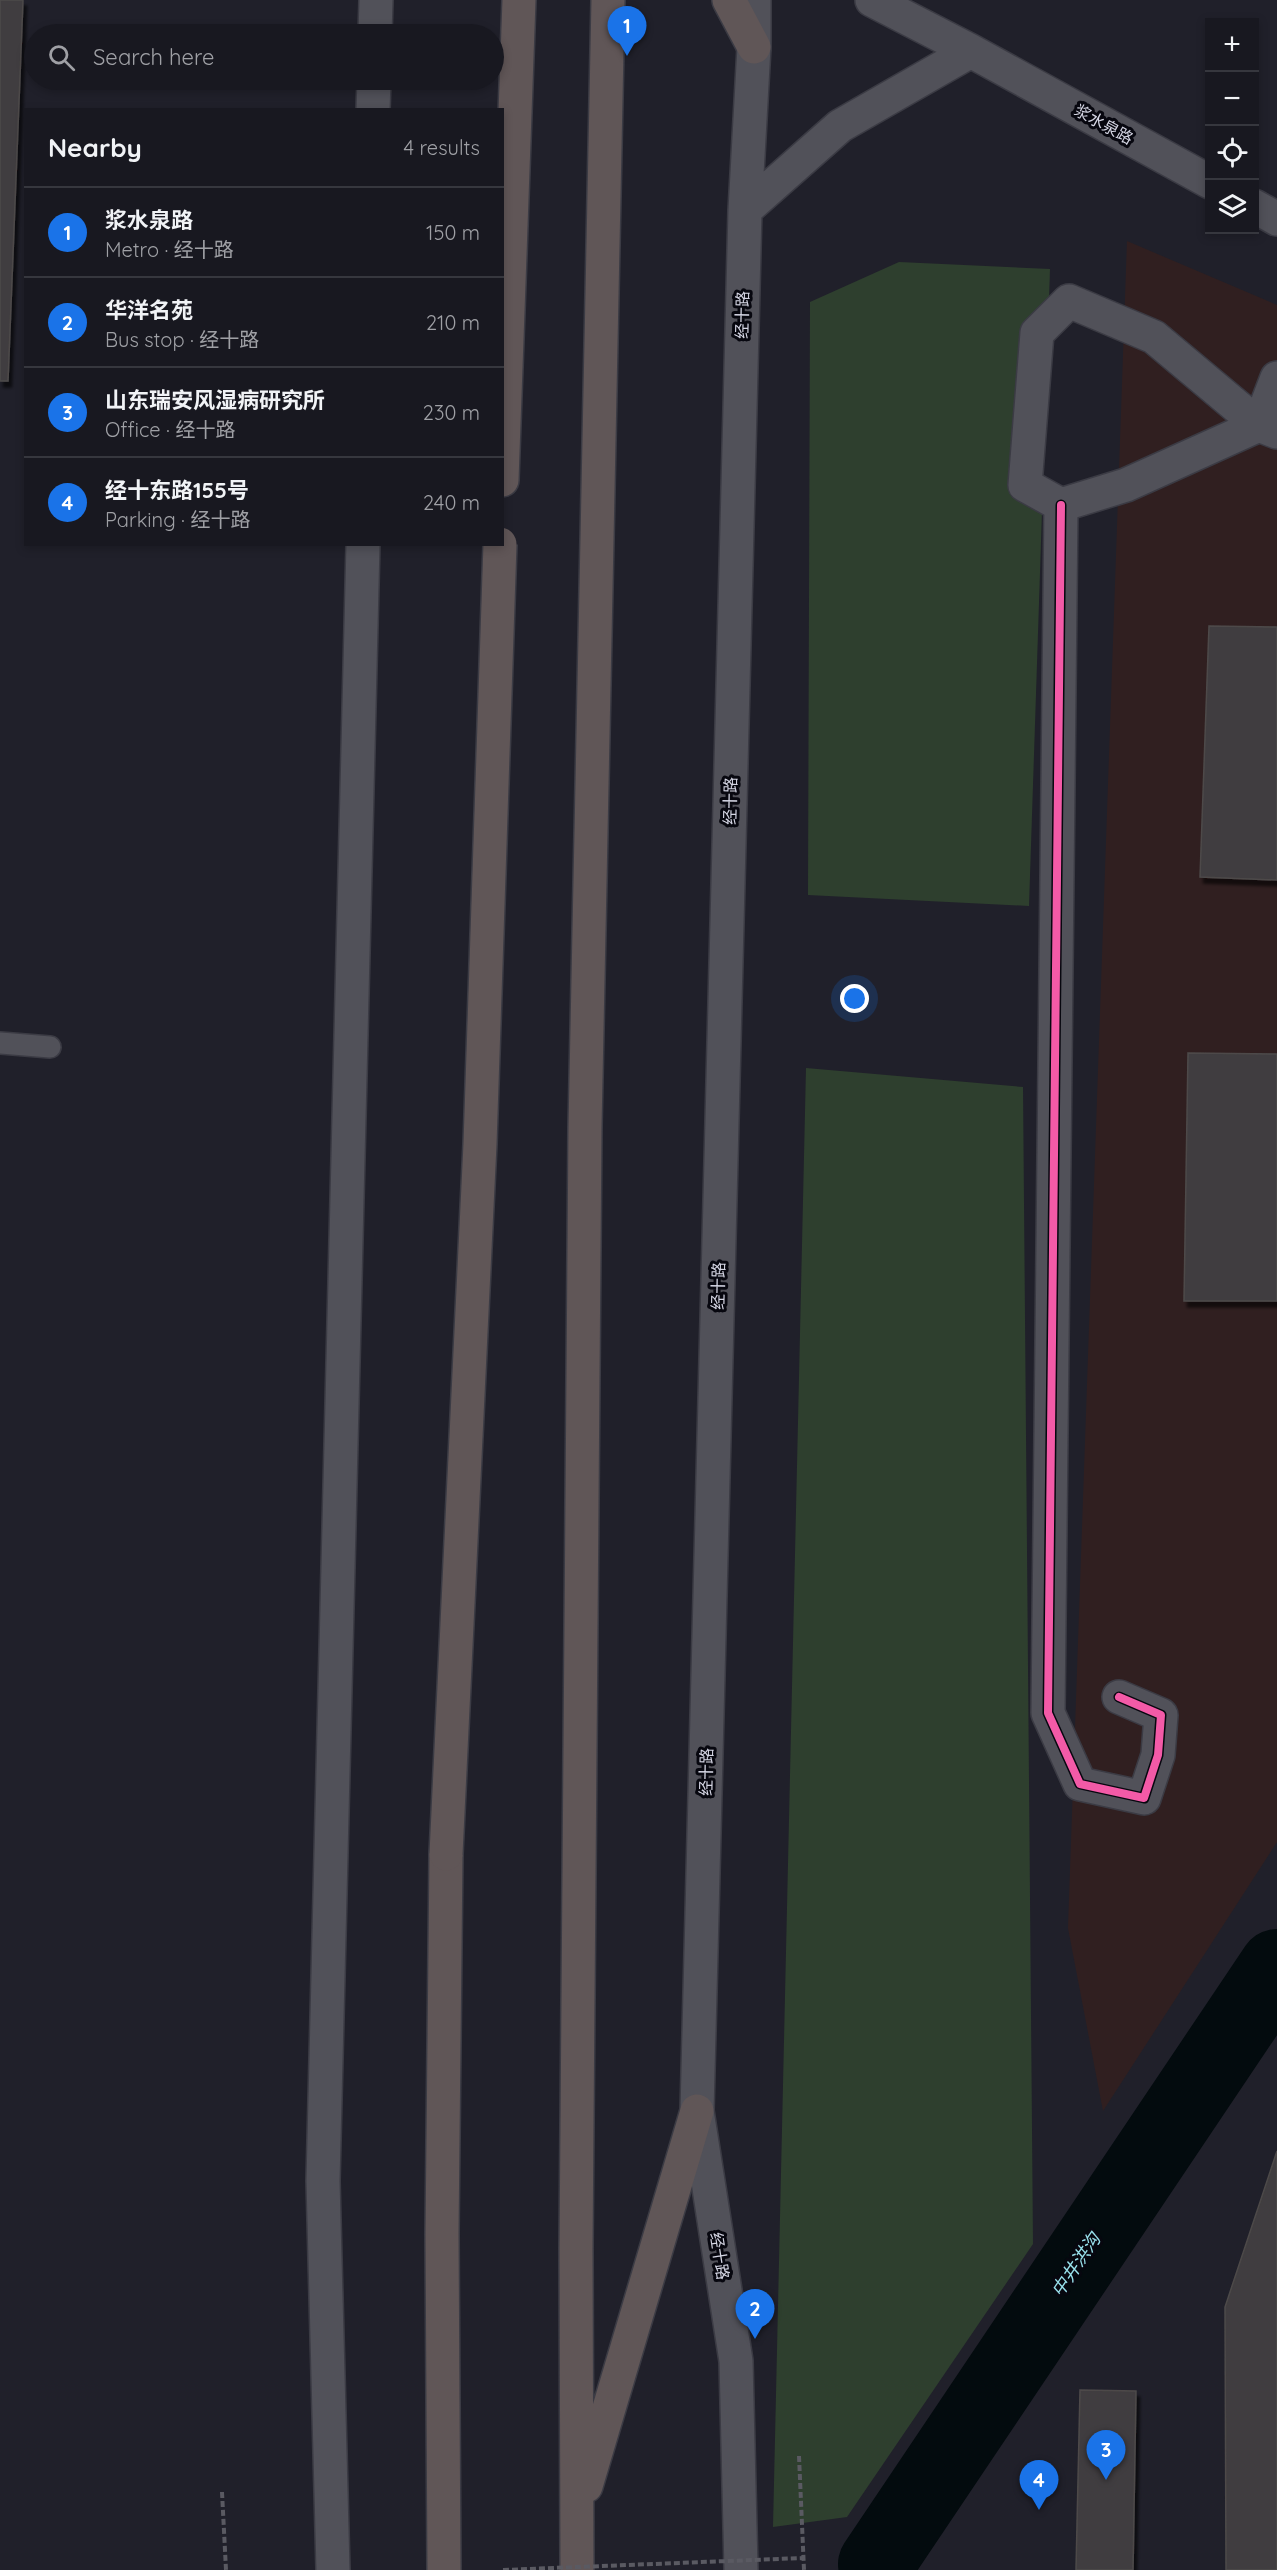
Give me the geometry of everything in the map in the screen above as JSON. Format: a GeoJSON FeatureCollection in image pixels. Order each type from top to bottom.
{"type":"FeatureCollection","features":[{"type":"Feature","properties":{"kind":"highway"},"geometry":{"type":"LineString","coordinates":[[504,424],[519,0]]}},
{"type":"Feature","properties":{"kind":"highway"},"geometry":{"type":"LineString","coordinates":[[577,2570],[576,2249],[585,1128],[608,0]]}},
{"type":"Feature","properties":{"kind":"highway"},"geometry":{"type":"LineString","coordinates":[[729,0],[754,47]]}},
{"type":"Feature","properties":{"kind":"highway"},"geometry":{"type":"LineString","coordinates":[[444,2570],[442,2234],[446,1854],[480,1144],[500,546]]}},
{"type":"Feature","properties":{"kind":"highway"},"geometry":{"type":"LineString","coordinates":[[576,2519],[697,2111]]}},
{"type":"Feature","properties":{"kind":"main road"},"geometry":{"type":"LineString","coordinates":[[375,24],[376,0]]}},
{"type":"Feature","properties":{"kind":"main road","name":"经十路"},"geometry":{"type":"LineString","coordinates":[[741,2570],[736,2361],[697,2111],[745,210],[754,47],[754,0]]}},
{"type":"Feature","properties":{"kind":"main road","name":"浆水泉路"},"geometry":{"type":"LineString","coordinates":[[872,0],[971,51],[1205,180]]}},
{"type":"Feature","properties":{"kind":"main road"},"geometry":{"type":"LineString","coordinates":[[745,210],[840,126],[971,51]]}},
{"type":"Feature","properties":{"kind":"main road"},"geometry":{"type":"LineString","coordinates":[[373,108],[374,90]]}},
{"type":"Feature","properties":{"kind":"main road"},"geometry":{"type":"LineString","coordinates":[[1259,209],[1277,219]]}},
{"type":"Feature","properties":{"kind":"main road"},"geometry":{"type":"LineString","coordinates":[[1069,301],[1154,337],[1268,429],[1126,485],[1061,505],[1024,485],[1037,333],[1069,301]]}},
{"type":"Feature","properties":{"kind":"main road"},"geometry":{"type":"LineString","coordinates":[[1268,429],[1277,378]]}},
{"type":"Feature","properties":{"kind":"main road"},"geometry":{"type":"LineString","coordinates":[[1061,505],[1048,1713],[1080,1784],[1144,1798],[1158,1755],[1161,1715],[1119,1697]]}},
{"type":"Feature","properties":{"kind":"main road"},"geometry":{"type":"LineString","coordinates":[[333,2570],[323,2181],[363,546]]}},
{"type":"Feature","properties":{"kind":"lane"},"geometry":{"type":"LineString","coordinates":[[0,1043],[50,1047]]}},
{"type":"Feature","properties":{"kind":"path"},"geometry":{"type":"LineString","coordinates":[[799,2456],[804,2570]]}},
{"type":"Feature","properties":{"kind":"path"},"geometry":{"type":"LineString","coordinates":[[222,2492],[226,2570]]}},
{"type":"Feature","properties":{"kind":"path"},"geometry":{"type":"LineString","coordinates":[[503,2570],[803,2558]]}},
{"type":"Feature","properties":{"kind":"shaded area"},"geometry":{"type":"Polygon","coordinates":[[[1127,241],[1277,305],[1277,1842],[1103,2111],[1068,1928],[1127,241]]]}},
{"type":"Feature","properties":{"kind":"green space"},"geometry":{"type":"Polygon","coordinates":[[[899,262],[1050,269],[1029,906],[808,895],[810,302],[899,262]]]}},
{"type":"Feature","properties":{"kind":"green space"},"geometry":{"type":"Polygon","coordinates":[[[806,1068],[1023,1087],[1033,2244],[847,2517],[773,2527],[806,1068]]]}},
{"type":"Feature","properties":{"kind":"building"},"geometry":{"type":"Polygon","coordinates":[[[0,0],[23,0],[8,381],[0,381],[0,0]]]}},
{"type":"Feature","properties":{"kind":"building"},"geometry":{"type":"Polygon","coordinates":[[[1209,626],[1277,627],[1277,880],[1200,877],[1209,626]]]}},
{"type":"Feature","properties":{"kind":"building"},"geometry":{"type":"Polygon","coordinates":[[[1188,1053],[1277,1054],[1277,1301],[1184,1301],[1188,1053]]]}},
{"type":"Feature","properties":{"kind":"building"},"geometry":{"type":"Polygon","coordinates":[[[1277,2151],[1277,2570],[1226,2570],[1225,2307],[1277,2151]]]}},
{"type":"Feature","properties":{"kind":"building"},"geometry":{"type":"Polygon","coordinates":[[[1080,2390],[1136,2391],[1133,2570],[1076,2570],[1080,2390]]]}},
{"type":"Feature","properties":{"kind":"waterway","name":"中井洪沟"},"geometry":{"type":"LineString","coordinates":[[876,2564],[1277,1967]]}},
{"type":"Feature","properties":{"kind":"cycle path"},"geometry":{"type":"LineString","coordinates":[[1061,505],[1048,1713],[1080,1784],[1144,1798],[1158,1755],[1161,1715],[1119,1697]]}},
{"type":"Feature","properties":{"kind":"place","name":"浆水泉路"},"geometry":{"type":"Point","coordinates":[627,56]}},
{"type":"Feature","properties":{"kind":"place","name":"华洋名苑"},"geometry":{"type":"Point","coordinates":[755,2339]}},
{"type":"Feature","properties":{"kind":"place","name":"山东瑞安风湿病研究所"},"geometry":{"type":"Point","coordinates":[1106,2480]}},
{"type":"Feature","properties":{"kind":"place","name":"经十东路155号"},"geometry":{"type":"Point","coordinates":[1039,2510]}}]}
